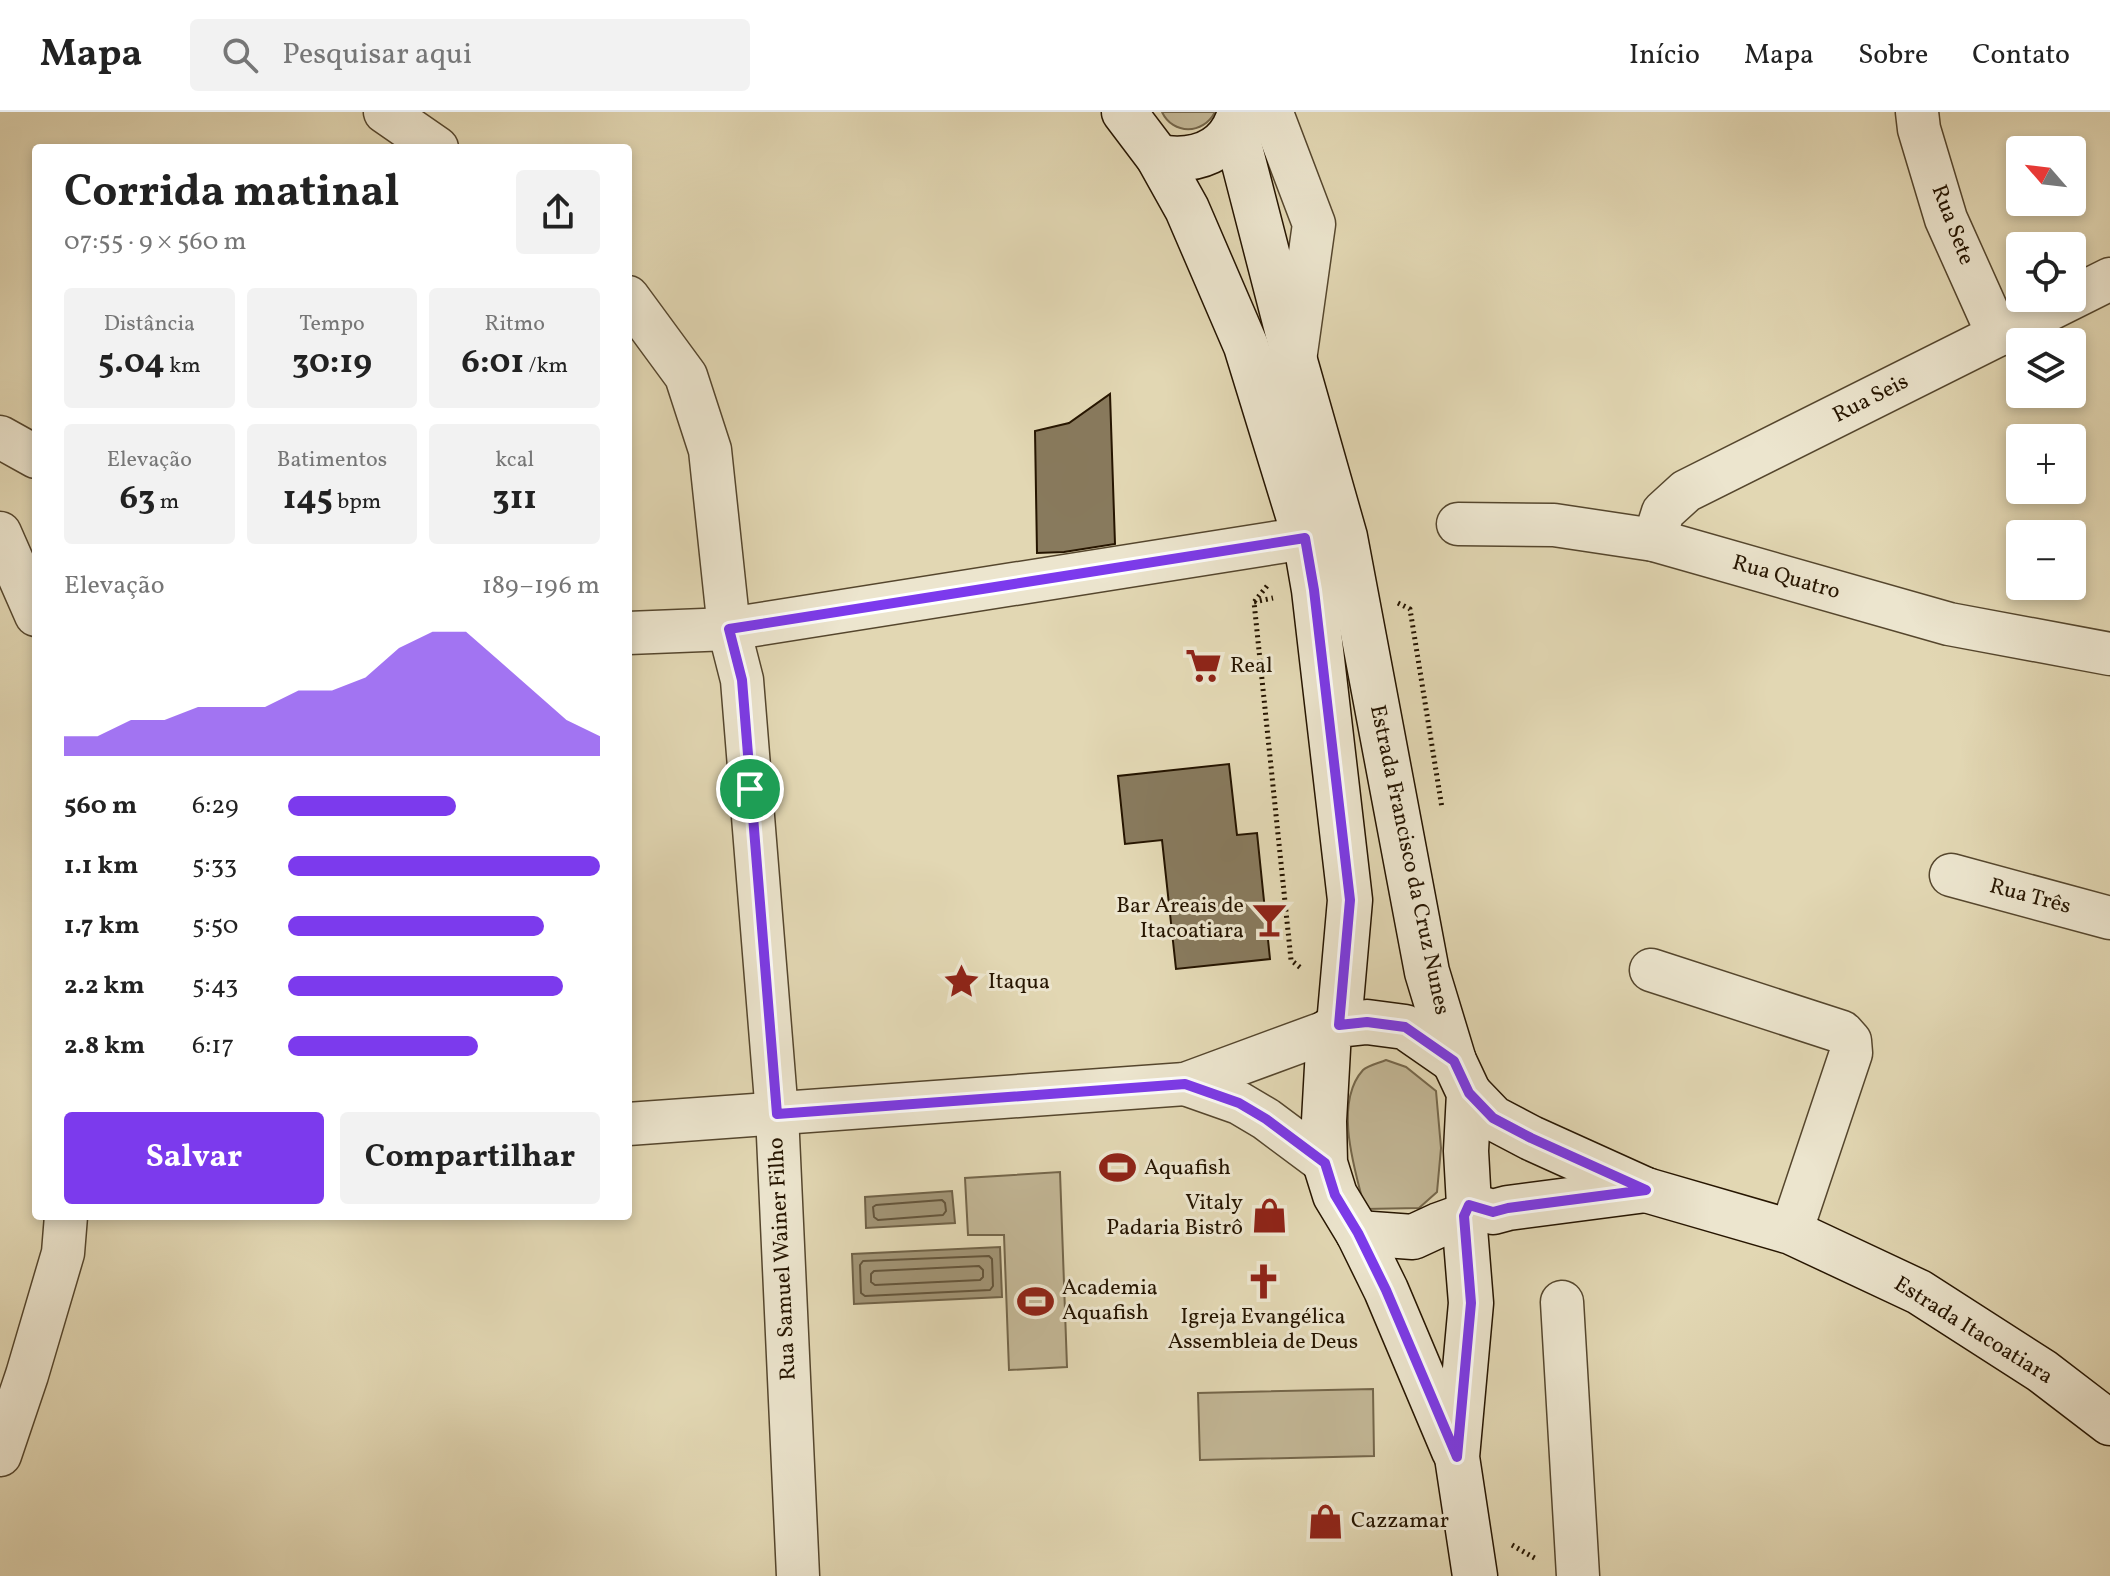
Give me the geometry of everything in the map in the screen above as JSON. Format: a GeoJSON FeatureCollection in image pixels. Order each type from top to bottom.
{"type":"FeatureCollection","features":[{"type":"Feature","properties":{"kind":"street"},"geometry":{"type":"LineString","coordinates":[[385,112],[431,144]]}},
{"type":"Feature","properties":{"kind":"street","name":"Estrada Francisco da Cruz Nunes"},"geometry":{"type":"LineString","coordinates":[[1124,112],[1158,157],[1187,209],[1246,346],[1305,538],[1314,590],[1350,900],[1324,1121],[1325,1163],[1335,1195],[1386,1290],[1457,1457]]}},
{"type":"Feature","properties":{"kind":"street","name":"Rua Sete"},"geometry":{"type":"LineString","coordinates":[[1917,112],[1919,129],[1946,219],[1998,335]]}},
{"type":"Feature","properties":{"kind":"street"},"geometry":{"type":"LineString","coordinates":[[1158,157],[1177,160],[1196,158],[1228,138],[1248,115]]}},
{"type":"Feature","properties":{"kind":"street","name":"Estrada Francisco da Cruz Nunes"},"geometry":{"type":"LineString","coordinates":[[1248,115],[1239,144],[1295,361],[1345,537],[1427,972],[1461,1077],[1471,1303],[1457,1457],[1475,1576]]}},
{"type":"Feature","properties":{"kind":"street","name":"Rua Seis"},"geometry":{"type":"LineString","coordinates":[[1654,540],[1663,512],[1686,491],[2110,279]]}},
{"type":"Feature","properties":{"kind":"street","name":"Rua Samuel Wainer Filho"},"geometry":{"type":"LineString","coordinates":[[632,302],[686,376],[710,450],[729,629],[742,680],[777,1114],[798,1576]]}},
{"type":"Feature","properties":{"kind":"street"},"geometry":{"type":"LineString","coordinates":[[0,437],[32,455]]}},
{"type":"Feature","properties":{"kind":"street","name":"Rua Quatro"},"geometry":{"type":"LineString","coordinates":[[1458,524],[1554,525],[1654,540],[1949,624],[2110,654]]}},
{"type":"Feature","properties":{"kind":"street"},"geometry":{"type":"LineString","coordinates":[[0,533],[32,606]]}},
{"type":"Feature","properties":{"kind":"street"},"geometry":{"type":"LineString","coordinates":[[632,633],[729,629],[1305,538]]}},
{"type":"Feature","properties":{"kind":"street","name":"Rua Três"},"geometry":{"type":"LineString","coordinates":[[1951,875],[2110,918]]}},
{"type":"Feature","properties":{"kind":"street"},"geometry":{"type":"LineString","coordinates":[[1651,970],[1842,1032],[1850,1041],[1851,1053],[1791,1232]]}},
{"type":"Feature","properties":{"kind":"street"},"geometry":{"type":"LineString","coordinates":[[632,1124],[1185,1084],[1337,1020]]}},
{"type":"Feature","properties":{"kind":"street","name":"Estrada Itacoatiara"},"geometry":{"type":"LineString","coordinates":[[1337,1020],[1405,1027],[1461,1077],[1493,1118],[1531,1138],[1646,1190],[1791,1232],[1919,1292],[2042,1371],[2110,1423]]}},
{"type":"Feature","properties":{"kind":"street"},"geometry":{"type":"LineString","coordinates":[[1185,1084],[1239,1103],[1325,1163]]}},
{"type":"Feature","properties":{"kind":"street","name":"Estrada Itacoatiara"},"geometry":{"type":"LineString","coordinates":[[1466,1210],[1493,1212],[1646,1190]]}},
{"type":"Feature","properties":{"kind":"street"},"geometry":{"type":"LineString","coordinates":[[1358,1233],[1413,1237],[1466,1210]]}},
{"type":"Feature","properties":{"kind":"street"},"geometry":{"type":"LineString","coordinates":[[0,1455],[63,1253],[66,1220]]}},
{"type":"Feature","properties":{"kind":"street"},"geometry":{"type":"LineString","coordinates":[[1562,1302],[1578,1576]]}},
{"type":"Feature","properties":{"kind":"path"},"geometry":{"type":"LineString","coordinates":[[1305,538],[1254,602],[1291,960],[1337,1020]]}},
{"type":"Feature","properties":{"kind":"shaded area"},"geometry":{"type":"Polygon","coordinates":[[[1162,112],[1215,112],[1203,125],[1188,129],[1173,125],[1162,112]]]}},
{"type":"Feature","properties":{"kind":"shaded area"},"geometry":{"type":"Polygon","coordinates":[[[1386,1060],[1406,1067],[1436,1091],[1441,1148],[1437,1192],[1419,1208],[1365,1209],[1356,1176],[1349,1138],[1349,1100],[1363,1070],[1386,1060]]]}},
{"type":"Feature","properties":{"kind":"shaded area","name":"Academia Aquafish"},"geometry":{"type":"Polygon","coordinates":[[[1060,1172],[1067,1367],[1009,1370],[1004,1235],[968,1235],[965,1178],[1060,1172]]]}},
{"type":"Feature","properties":{"kind":"shaded area"},"geometry":{"type":"Polygon","coordinates":[[[1373,1389],[1374,1456],[1200,1460],[1198,1393],[1373,1389]]]}},
{"type":"Feature","properties":{"kind":"water"},"geometry":{"type":"Polygon","coordinates":[[[952,1191],[955,1223],[866,1228],[865,1197],[952,1191]]]}},
{"type":"Feature","properties":{"kind":"water"},"geometry":{"type":"Polygon","coordinates":[[[1000,1247],[1002,1297],[854,1304],[852,1254],[1000,1247]]]}},
{"type":"Feature","properties":{"kind":"building"},"geometry":{"type":"Polygon","coordinates":[[[1110,394],[1115,544],[1037,553],[1035,431],[1069,423],[1110,394]]]}},
{"type":"Feature","properties":{"kind":"building"},"geometry":{"type":"Polygon","coordinates":[[[1229,764],[1237,835],[1257,833],[1270,959],[1176,969],[1162,840],[1125,844],[1118,776],[1229,764]]]}},
{"type":"Feature","properties":{"kind":"place","name":"Real"},"geometry":{"type":"Point","coordinates":[1204,666]}},
{"type":"Feature","properties":{"kind":"place","name":"Bar Areais de Itacoatiara"},"geometry":{"type":"Point","coordinates":[1270,919]}},
{"type":"Feature","properties":{"kind":"place","name":"Itaqua"},"geometry":{"type":"Point","coordinates":[962,982]}},
{"type":"Feature","properties":{"kind":"place","name":"Aquafish"},"geometry":{"type":"Point","coordinates":[1118,1168]}},
{"type":"Feature","properties":{"kind":"place","name":"Vitaly Padaria Bistrô"},"geometry":{"type":"Point","coordinates":[1269,1216]}},
{"type":"Feature","properties":{"kind":"place","name":"Igreja Evangélica Assembleia de Deus"},"geometry":{"type":"Point","coordinates":[1263,1281]}},
{"type":"Feature","properties":{"kind":"place","name":"Academia Aquafish"},"geometry":{"type":"Point","coordinates":[1036,1301]}},
{"type":"Feature","properties":{"kind":"place","name":"Cazzamar"},"geometry":{"type":"Point","coordinates":[1325,1521]}},
{"type":"Feature","properties":{"kind":"route"},"geometry":{"type":"LineString","coordinates":[[1305,538],[1312,569],[1350,900],[1339,1025],[1367,1022],[1405,1027],[1454,1061],[1469,1093],[1493,1118],[1646,1190],[1493,1212],[1469,1205],[1464,1216],[1471,1303],[1457,1457],[1386,1290],[1335,1195],[1325,1163],[1239,1103],[1185,1084],[777,1114],[750,789],[742,680],[729,629],[1305,538]]}}]}
